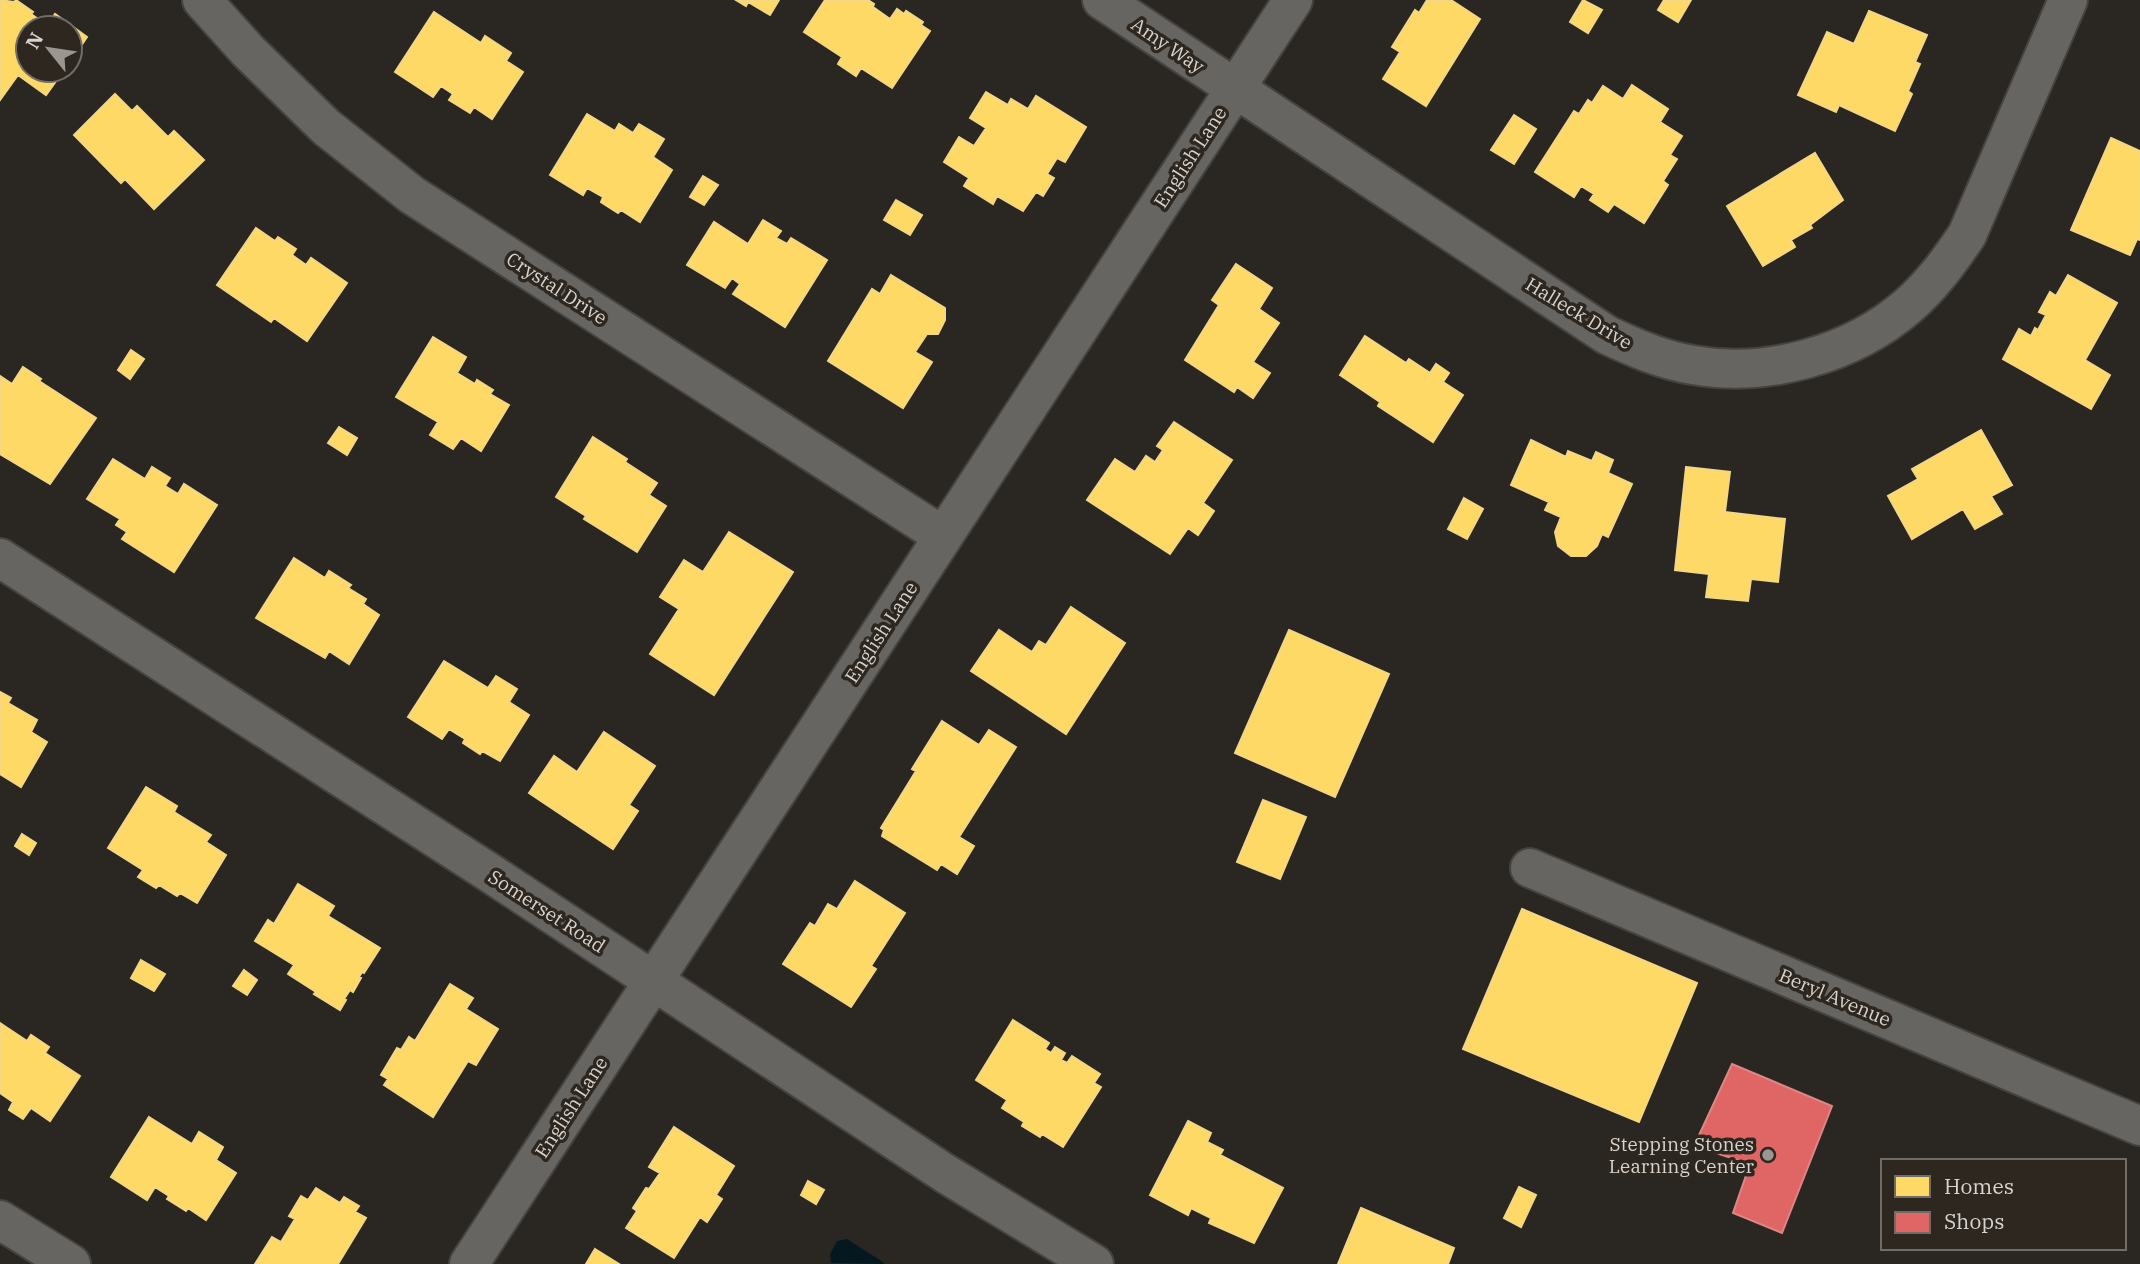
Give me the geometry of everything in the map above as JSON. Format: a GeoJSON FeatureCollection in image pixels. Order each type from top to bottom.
{"type":"FeatureCollection","features":[{"type":"Feature","properties":{"kind":"street","name":"Crystal Drive"},"geometry":{"type":"LineString","coordinates":[[202,0],[248,51],[326,127],[412,195],[943,536]]}},
{"type":"Feature","properties":{"kind":"street","name":"Amy Way"},"geometry":{"type":"LineString","coordinates":[[1102,0],[1235,89]]}},
{"type":"Feature","properties":{"kind":"street","name":"English Lane"},"geometry":{"type":"LineString","coordinates":[[469,1264],[1293,0]]}},
{"type":"Feature","properties":{"kind":"street","name":"Halleck Drive"},"geometry":{"type":"LineString","coordinates":[[1235,89],[1607,335],[1649,354],[1693,365],[1730,369],[1776,366],[1821,355],[1871,332],[1909,306],[1947,266],[1967,235],[2068,0]]}},
{"type":"Feature","properties":{"kind":"street","name":"Somerset Road"},"geometry":{"type":"LineString","coordinates":[[0,558],[653,980],[946,1174],[1094,1264]]}},
{"type":"Feature","properties":{"kind":"street","name":"Beryl Avenue"},"geometry":{"type":"LineString","coordinates":[[1530,868],[2140,1126]]}},
{"type":"Feature","properties":{"kind":"street"},"geometry":{"type":"LineString","coordinates":[[0,1220],[71,1264]]}},
{"type":"Feature","properties":{"kind":"water"},"geometry":{"type":"Polygon","coordinates":[[[847,1239],[884,1264],[831,1263],[830,1254],[837,1241],[847,1239]]]}},
{"type":"Feature","properties":{"kind":"building: Homes"},"geometry":{"type":"Polygon","coordinates":[[[0,0],[16,0],[33,12],[14,14],[14,81],[0,100],[0,0]]]}},
{"type":"Feature","properties":{"kind":"building: Homes"},"geometry":{"type":"Polygon","coordinates":[[[736,0],[779,0],[770,15],[748,2],[746,6],[736,0]]]}},
{"type":"Feature","properties":{"kind":"building: Homes"},"geometry":{"type":"Polygon","coordinates":[[[825,0],[868,0],[890,19],[897,9],[904,14],[906,11],[923,22],[921,25],[930,31],[892,88],[861,68],[856,76],[838,64],[842,57],[804,32],[825,0]]]}},
{"type":"Feature","properties":{"kind":"building: Homes"},"geometry":{"type":"Polygon","coordinates":[[[1427,0],[1451,0],[1480,19],[1426,106],[1383,79],[1400,52],[1392,47],[1415,10],[1419,13],[1427,0]]]}},
{"type":"Feature","properties":{"kind":"building: Homes"},"geometry":{"type":"Polygon","coordinates":[[[1583,0],[1602,10],[1588,33],[1570,22],[1583,0]]]}},
{"type":"Feature","properties":{"kind":"building: Homes"},"geometry":{"type":"Polygon","coordinates":[[[1664,0],[1691,0],[1678,22],[1658,10],[1664,0]]]}},
{"type":"Feature","properties":{"kind":"building: Homes"},"geometry":{"type":"Polygon","coordinates":[[[1869,11],[1927,35],[1915,62],[1920,64],[1908,91],[1912,94],[1895,131],[1839,105],[1836,112],[1798,95],[1827,32],[1854,44],[1869,11]]]}},
{"type":"Feature","properties":{"kind":"building: Homes"},"geometry":{"type":"Polygon","coordinates":[[[434,12],[481,43],[485,36],[511,53],[506,61],[523,72],[492,119],[474,107],[470,113],[449,100],[453,94],[441,86],[433,97],[395,72],[434,12]]]}},
{"type":"Feature","properties":{"kind":"building: Homes"},"geometry":{"type":"Polygon","coordinates":[[[31,84],[54,84],[46,95],[31,84]]]}},
{"type":"Feature","properties":{"kind":"building: Homes"},"geometry":{"type":"Polygon","coordinates":[[[1632,85],[1668,109],[1660,122],[1682,136],[1670,155],[1677,159],[1663,181],[1668,185],[1644,223],[1614,204],[1608,212],[1590,200],[1594,194],[1581,186],[1574,197],[1535,172],[1574,111],[1579,114],[1588,100],[1592,103],[1603,86],[1623,99],[1632,85]]]}},
{"type":"Feature","properties":{"kind":"building: Homes"},"geometry":{"type":"Polygon","coordinates":[[[986,92],[1008,105],[1011,99],[1028,109],[1036,96],[1086,127],[1065,162],[1057,158],[1047,174],[1054,178],[1043,196],[1036,192],[1023,211],[997,196],[993,204],[964,186],[969,178],[944,162],[959,137],[974,146],[986,128],[970,118],[986,92]]]}},
{"type":"Feature","properties":{"kind":"building: Homes"},"geometry":{"type":"Polygon","coordinates":[[[115,94],[132,111],[137,106],[168,137],[174,131],[204,160],[154,209],[125,179],[121,183],[74,135],[115,94]]]}},
{"type":"Feature","properties":{"kind":"building: Homes"},"geometry":{"type":"Polygon","coordinates":[[[587,114],[615,131],[619,124],[633,133],[639,124],[664,139],[653,157],[672,170],[640,222],[621,210],[618,213],[601,202],[603,197],[587,188],[583,195],[550,175],[587,114]]]}},
{"type":"Feature","properties":{"kind":"building: Homes"},"geometry":{"type":"Polygon","coordinates":[[[1514,115],[1536,129],[1514,164],[1491,150],[1514,115]]]}},
{"type":"Feature","properties":{"kind":"building: Homes"},"geometry":{"type":"Polygon","coordinates":[[[2111,138],[2140,151],[2140,240],[2137,239],[2130,255],[2071,230],[2111,138]]]}},
{"type":"Feature","properties":{"kind":"building: Homes"},"geometry":{"type":"Polygon","coordinates":[[[1815,153],[1843,200],[1810,225],[1812,228],[1791,240],[1795,247],[1763,266],[1727,206],[1815,153]]]}},
{"type":"Feature","properties":{"kind":"building: Homes"},"geometry":{"type":"Polygon","coordinates":[[[703,176],[718,185],[704,205],[690,197],[703,176]]]}},
{"type":"Feature","properties":{"kind":"building: Homes"},"geometry":{"type":"Polygon","coordinates":[[[896,200],[922,215],[910,235],[884,220],[896,200]]]}},
{"type":"Feature","properties":{"kind":"building: Homes"},"geometry":{"type":"Polygon","coordinates":[[[763,220],[781,231],[776,238],[787,244],[791,238],[827,260],[785,327],[733,294],[740,284],[732,278],[725,288],[687,265],[714,222],[748,244],[763,220]]]}},
{"type":"Feature","properties":{"kind":"building: Homes"},"geometry":{"type":"Polygon","coordinates":[[[256,228],[275,241],[278,237],[296,249],[292,255],[306,265],[311,258],[347,283],[307,341],[274,318],[271,322],[217,285],[256,228]]]}},
{"type":"Feature","properties":{"kind":"building: Homes"},"geometry":{"type":"Polygon","coordinates":[[[1236,264],[1272,288],[1259,309],[1279,323],[1253,362],[1270,373],[1253,398],[1237,387],[1234,392],[1185,360],[1219,305],[1212,300],[1236,264]]]}},
{"type":"Feature","properties":{"kind":"building: Homes"},"geometry":{"type":"Polygon","coordinates":[[[891,275],[945,308],[945,320],[938,334],[927,334],[915,352],[932,362],[903,408],[828,361],[872,289],[880,294],[891,275]]]}},
{"type":"Feature","properties":{"kind":"building: Homes"},"geometry":{"type":"Polygon","coordinates":[[[2068,275],[2117,303],[2085,360],[2110,375],[2091,409],[2003,359],[2019,329],[2031,336],[2035,328],[2038,330],[2046,315],[2039,312],[2050,292],[2056,296],[2068,275]]]}},
{"type":"Feature","properties":{"kind":"building: Homes"},"geometry":{"type":"Polygon","coordinates":[[[1365,336],[1406,363],[1409,359],[1430,373],[1436,364],[1449,373],[1443,382],[1463,395],[1433,442],[1378,406],[1380,402],[1340,375],[1365,336]]]}},
{"type":"Feature","properties":{"kind":"building: Homes"},"geometry":{"type":"Polygon","coordinates":[[[433,337],[466,357],[457,373],[475,384],[477,380],[493,390],[490,394],[509,405],[481,451],[461,438],[453,449],[430,435],[438,422],[396,397],[433,337]]]}},
{"type":"Feature","properties":{"kind":"building: Homes"},"geometry":{"type":"Polygon","coordinates":[[[131,350],[144,359],[130,379],[118,370],[131,350]]]}},
{"type":"Feature","properties":{"kind":"building: Homes"},"geometry":{"type":"Polygon","coordinates":[[[23,367],[41,379],[39,381],[96,418],[50,484],[0,454],[0,376],[12,384],[23,367]]]}},
{"type":"Feature","properties":{"kind":"building: Homes"},"geometry":{"type":"Polygon","coordinates":[[[1174,422],[1232,460],[1203,503],[1214,511],[1198,535],[1188,528],[1170,554],[1087,500],[1115,459],[1135,472],[1146,456],[1155,462],[1163,450],[1157,446],[1174,422]]]}},
{"type":"Feature","properties":{"kind":"building: Homes"},"geometry":{"type":"Polygon","coordinates":[[[339,427],[357,438],[347,455],[328,443],[339,427]]]}},
{"type":"Feature","properties":{"kind":"building: Homes"},"geometry":{"type":"Polygon","coordinates":[[[1981,430],[2012,485],[1991,496],[2002,514],[1975,529],[1963,509],[1912,539],[1888,496],[1918,479],[1912,469],[1981,430]]]}},
{"type":"Feature","properties":{"kind":"building: Homes"},"geometry":{"type":"Polygon","coordinates":[[[593,437],[657,483],[649,495],[666,506],[637,552],[584,519],[586,516],[556,497],[593,437]]]}},
{"type":"Feature","properties":{"kind":"building: Homes"},"geometry":{"type":"Polygon","coordinates":[[[1531,440],[1566,457],[1568,451],[1592,461],[1596,452],[1613,460],[1608,473],[1632,484],[1608,537],[1602,534],[1597,546],[1586,556],[1571,556],[1558,546],[1555,532],[1561,517],[1545,510],[1549,502],[1511,485],[1531,440]]]}},
{"type":"Feature","properties":{"kind":"building: Homes"},"geometry":{"type":"Polygon","coordinates":[[[113,459],[145,479],[152,467],[170,478],[165,486],[178,494],[184,484],[217,505],[174,572],[122,539],[127,532],[116,525],[120,519],[87,499],[113,459]]]}},
{"type":"Feature","properties":{"kind":"building: Homes"},"geometry":{"type":"Polygon","coordinates":[[[1686,467],[1730,472],[1725,512],[1785,519],[1778,582],[1751,579],[1748,601],[1706,597],[1709,574],[1675,570],[1686,467]]]}},
{"type":"Feature","properties":{"kind":"building: Homes"},"geometry":{"type":"Polygon","coordinates":[[[1464,498],[1483,509],[1467,539],[1448,529],[1464,498]]]}},
{"type":"Feature","properties":{"kind":"building: Homes"},"geometry":{"type":"Polygon","coordinates":[[[729,532],[793,572],[714,695],[650,654],[679,609],[660,597],[684,560],[703,572],[729,532]]]}},
{"type":"Feature","properties":{"kind":"building: Homes"},"geometry":{"type":"Polygon","coordinates":[[[294,558],[325,578],[329,571],[351,585],[348,588],[366,599],[363,604],[379,615],[349,664],[329,651],[325,658],[256,618],[294,558]]]}},
{"type":"Feature","properties":{"kind":"building: Homes"},"geometry":{"type":"Polygon","coordinates":[[[1071,607],[1125,643],[1066,734],[971,671],[999,630],[1032,652],[1039,641],[1046,645],[1071,607]]]}},
{"type":"Feature","properties":{"kind":"building: Homes"},"geometry":{"type":"Polygon","coordinates":[[[1289,630],[1389,674],[1335,797],[1235,753],[1289,630]]]}},
{"type":"Feature","properties":{"kind":"building: Homes"},"geometry":{"type":"Polygon","coordinates":[[[444,661],[488,688],[496,676],[517,689],[509,702],[529,715],[500,761],[482,751],[480,754],[463,743],[465,739],[449,729],[442,739],[408,717],[444,661]]]}},
{"type":"Feature","properties":{"kind":"building: Homes"},"geometry":{"type":"Polygon","coordinates":[[[0,692],[11,698],[8,703],[37,720],[31,732],[47,742],[21,787],[0,774],[0,692]]]}},
{"type":"Feature","properties":{"kind":"building: Homes"},"geometry":{"type":"Polygon","coordinates":[[[942,721],[979,745],[989,730],[1016,747],[959,837],[974,846],[957,874],[941,864],[937,870],[882,836],[884,830],[881,828],[916,771],[912,769],[942,721]]]}},
{"type":"Feature","properties":{"kind":"building: Homes"},"geometry":{"type":"Polygon","coordinates":[[[604,732],[655,766],[629,805],[638,811],[613,849],[529,793],[554,756],[577,772],[604,732]]]}},
{"type":"Feature","properties":{"kind":"building: Homes"},"geometry":{"type":"Polygon","coordinates":[[[146,787],[177,806],[174,812],[211,835],[206,842],[226,855],[197,903],[180,893],[177,896],[159,885],[156,888],[138,877],[143,870],[108,848],[146,787]]]}},
{"type":"Feature","properties":{"kind":"building: Homes"},"geometry":{"type":"Polygon","coordinates":[[[1263,800],[1306,817],[1280,879],[1237,862],[1263,800]]]}},
{"type":"Feature","properties":{"kind":"building: Homes"},"geometry":{"type":"Polygon","coordinates":[[[22,834],[36,843],[29,855],[15,846],[22,834]]]}},
{"type":"Feature","properties":{"kind":"building: Homes"},"geometry":{"type":"Polygon","coordinates":[[[855,881],[905,913],[871,966],[876,969],[851,1007],[783,964],[810,923],[815,926],[828,904],[837,909],[855,881]]]}},
{"type":"Feature","properties":{"kind":"building: Homes"},"geometry":{"type":"Polygon","coordinates":[[[298,884],[334,906],[328,916],[380,948],[364,973],[362,972],[353,992],[350,990],[344,999],[346,1000],[340,1010],[288,974],[294,965],[255,941],[268,920],[274,924],[298,884]]]}},
{"type":"Feature","properties":{"kind":"building: Homes"},"geometry":{"type":"Polygon","coordinates":[[[1522,909],[1697,983],[1639,1122],[1463,1049],[1522,909]]]}},
{"type":"Feature","properties":{"kind":"building: Homes"},"geometry":{"type":"Polygon","coordinates":[[[141,960],[165,974],[154,991],[131,978],[141,960]]]}},
{"type":"Feature","properties":{"kind":"building: Homes"},"geometry":{"type":"Polygon","coordinates":[[[244,970],[257,980],[247,995],[233,986],[244,970]]]}},
{"type":"Feature","properties":{"kind":"building: Homes"},"geometry":{"type":"Polygon","coordinates":[[[450,984],[473,998],[466,1009],[498,1029],[476,1065],[468,1061],[433,1117],[384,1085],[388,1079],[381,1075],[397,1048],[401,1050],[409,1037],[415,1041],[450,984]]]}},
{"type":"Feature","properties":{"kind":"building: Homes"},"geometry":{"type":"Polygon","coordinates":[[[1013,1020],[1049,1043],[1045,1049],[1051,1053],[1055,1047],[1065,1053],[1061,1060],[1067,1063],[1072,1056],[1100,1074],[1094,1083],[1101,1087],[1063,1147],[1022,1126],[1024,1122],[1002,1108],[1007,1100],[976,1080],[1013,1020]]]}},
{"type":"Feature","properties":{"kind":"building: Homes"},"geometry":{"type":"Polygon","coordinates":[[[0,1023],[27,1041],[31,1035],[49,1047],[45,1053],[80,1076],[50,1121],[31,1108],[23,1119],[9,1110],[13,1102],[0,1093],[0,1023]]]}},
{"type":"Feature","properties":{"kind":"building: Homes"},"geometry":{"type":"Polygon","coordinates":[[[149,1117],[192,1144],[199,1132],[223,1147],[216,1160],[236,1173],[206,1220],[167,1199],[169,1196],[155,1187],[147,1200],[111,1177],[149,1117]]]}},
{"type":"Feature","properties":{"kind":"building: Homes"},"geometry":{"type":"Polygon","coordinates":[[[1188,1121],[1211,1133],[1207,1142],[1223,1150],[1220,1155],[1283,1188],[1254,1243],[1209,1223],[1211,1218],[1191,1208],[1188,1215],[1150,1195],[1188,1121]]]}},
{"type":"Feature","properties":{"kind":"building: Homes"},"geometry":{"type":"Polygon","coordinates":[[[674,1127],[734,1166],[716,1195],[722,1199],[707,1222],[700,1217],[674,1258],[626,1228],[637,1211],[633,1208],[660,1173],[649,1167],[674,1127]]]}},
{"type":"Feature","properties":{"kind":"building: Homes"},"geometry":{"type":"Polygon","coordinates":[[[808,1181],[824,1190],[816,1204],[801,1195],[808,1181]]]}},
{"type":"Feature","properties":{"kind":"building: Homes"},"geometry":{"type":"Polygon","coordinates":[[[1519,1187],[1536,1195],[1521,1227],[1504,1218],[1519,1187]]]}},
{"type":"Feature","properties":{"kind":"building: Homes"},"geometry":{"type":"Polygon","coordinates":[[[316,1188],[340,1203],[344,1197],[359,1206],[355,1212],[366,1218],[338,1264],[255,1264],[272,1237],[281,1242],[295,1219],[289,1216],[301,1196],[308,1200],[316,1188]]]}},
{"type":"Feature","properties":{"kind":"building: Homes"},"geometry":{"type":"Polygon","coordinates":[[[1361,1208],[1454,1248],[1448,1264],[1338,1264],[1361,1208]]]}},
{"type":"Feature","properties":{"kind":"building: Homes"},"geometry":{"type":"Polygon","coordinates":[[[595,1249],[619,1264],[586,1264],[595,1249]]]}},
{"type":"Feature","properties":{"kind":"building: Shops","name":"Stepping Stones Learning Center"},"geometry":{"type":"Polygon","coordinates":[[[1732,1064],[1832,1106],[1782,1233],[1733,1213],[1750,1164],[1694,1146],[1732,1064]]]}},
{"type":"Feature","properties":{"kind":"place","name":"Stepping Stones Learning Center"},"geometry":{"type":"Point","coordinates":[1768,1155]}}]}
